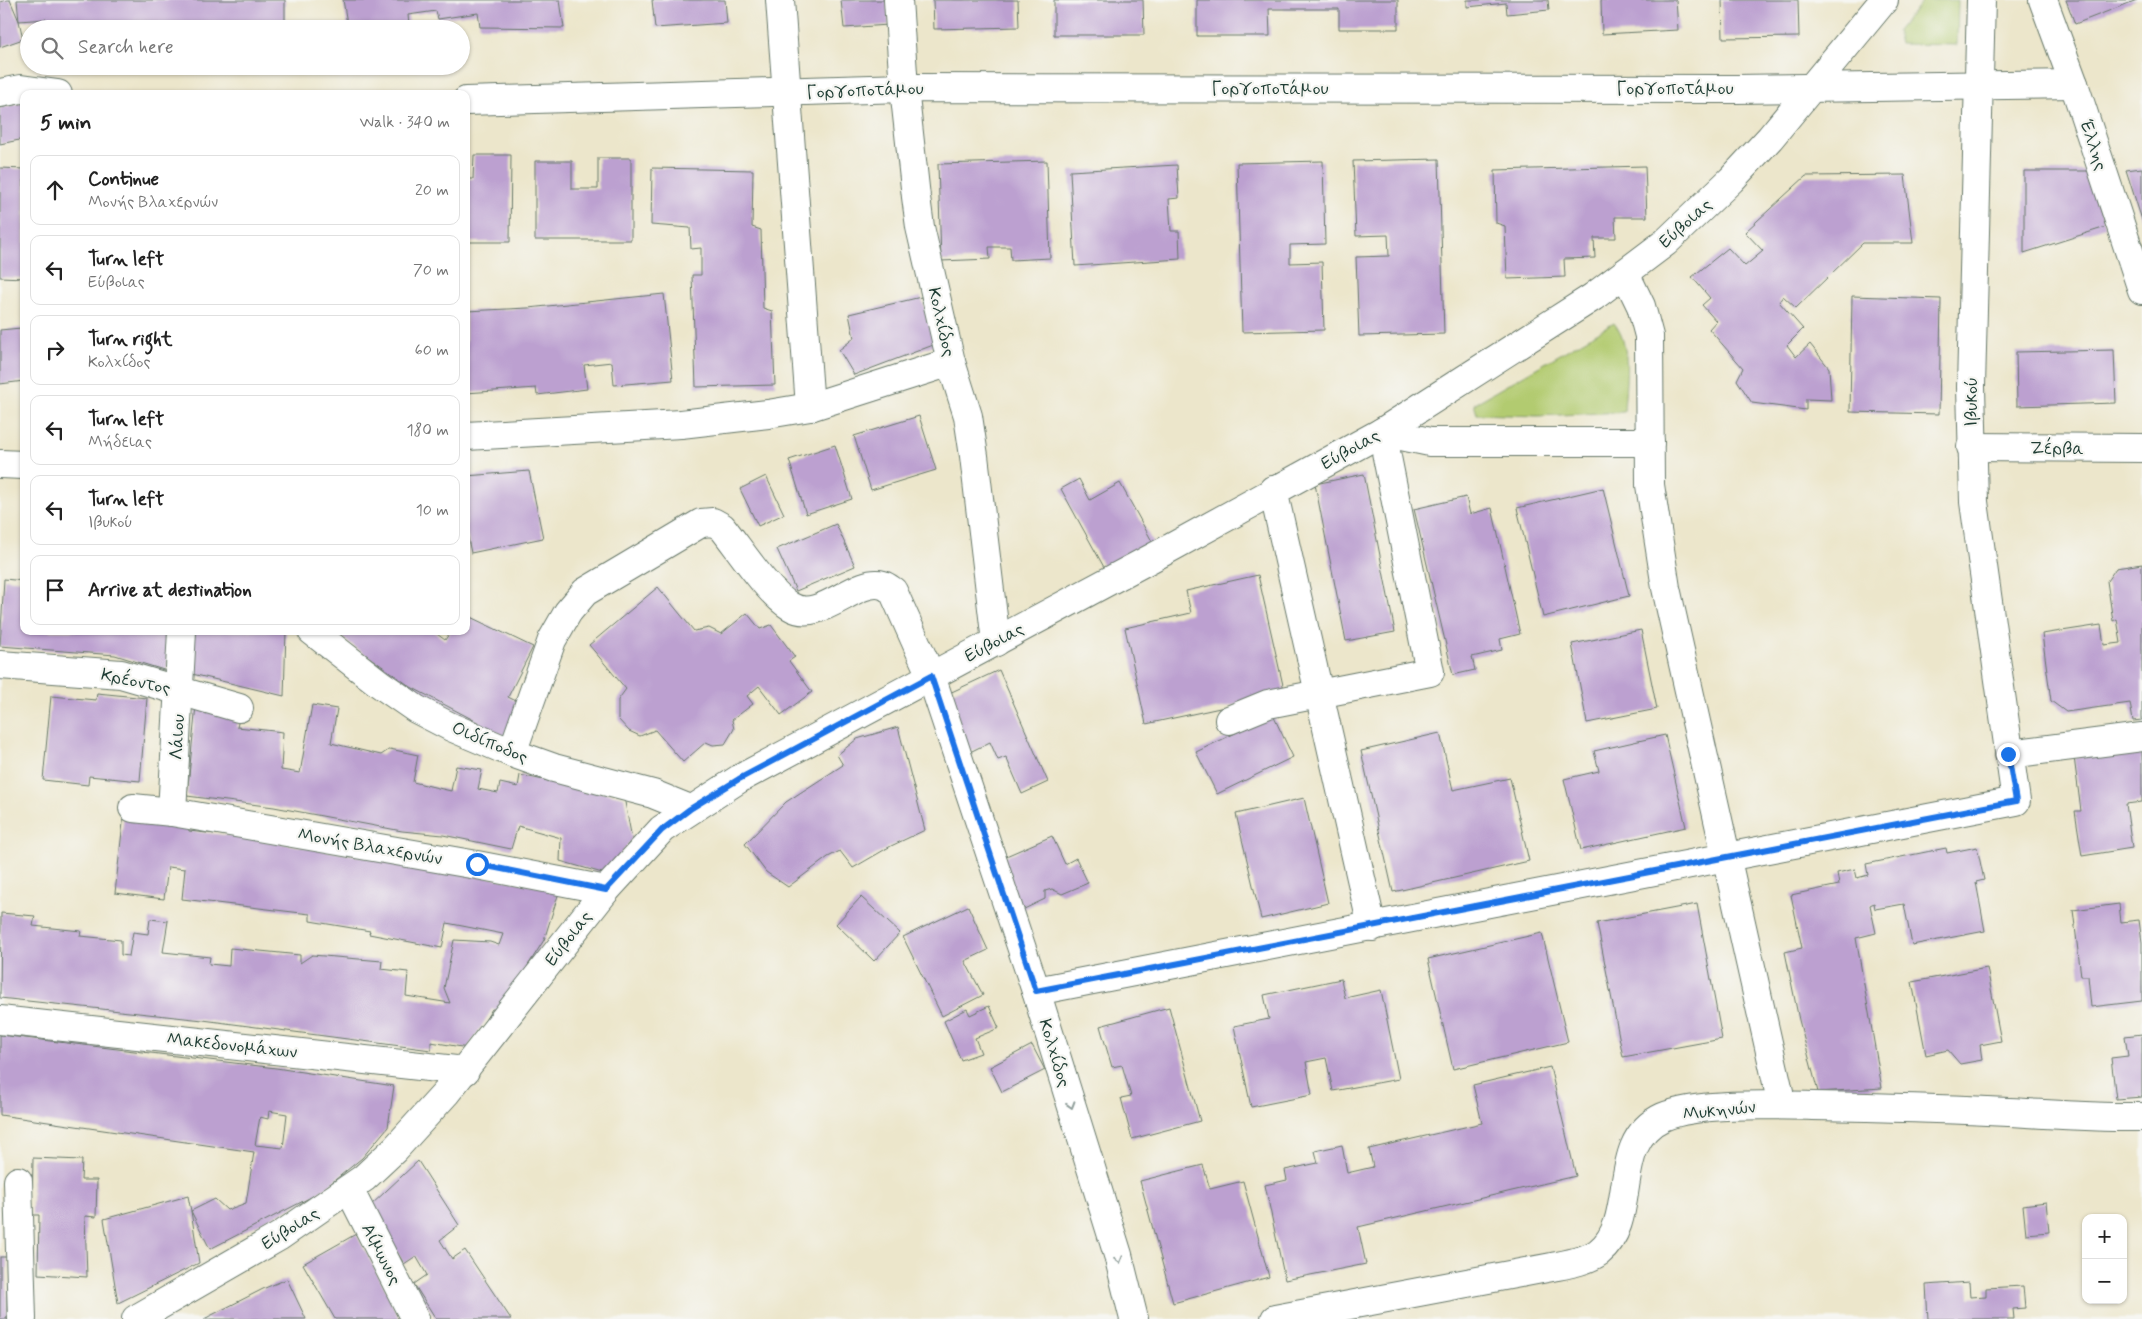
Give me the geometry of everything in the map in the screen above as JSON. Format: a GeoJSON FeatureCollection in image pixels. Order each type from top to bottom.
{"type":"FeatureCollection","features":[{"type":"Feature","properties":{"kind":"street"},"geometry":{"type":"LineString","coordinates":[[780,0],[810,407]]}},
{"type":"Feature","properties":{"kind":"street","name":"Κολχίδος"},"geometry":{"type":"LineString","coordinates":[[898,0],[904,88],[920,227],[951,362],[968,416],[996,642]]}},
{"type":"Feature","properties":{"kind":"street","name":"Εύβοιας"},"geometry":{"type":"LineString","coordinates":[[136,1319],[165,1312],[350,1189],[395,1149],[465,1071],[606,890],[662,830],[690,809],[739,779],[1163,552],[1273,490],[1382,432],[1593,297],[1666,242],[1731,180],[1770,138],[1884,0]]}},
{"type":"Feature","properties":{"kind":"street","name":"Ιβυκού"},"geometry":{"type":"LineString","coordinates":[[1726,858],[2016,801],[1980,558],[1971,448],[1982,0]]}},
{"type":"Feature","properties":{"kind":"street","name":"Έλλης"},"geometry":{"type":"LineString","coordinates":[[2043,0],[2074,84],[2142,290]]}},
{"type":"Feature","properties":{"kind":"street","name":"Γοργοποτάμου"},"geometry":{"type":"LineString","coordinates":[[470,101],[787,93],[904,88],[1736,88],[2074,84]]}},
{"type":"Feature","properties":{"kind":"street"},"geometry":{"type":"LineString","coordinates":[[0,93],[20,90]]}},
{"type":"Feature","properties":{"kind":"street"},"geometry":{"type":"LineString","coordinates":[[1625,272],[1641,306],[1649,336],[1652,505],[1666,588],[1782,1105]]}},
{"type":"Feature","properties":{"kind":"street"},"geometry":{"type":"LineString","coordinates":[[470,436],[681,424],[768,414],[810,407],[951,362]]}},
{"type":"Feature","properties":{"kind":"street"},"geometry":{"type":"LineString","coordinates":[[1229,720],[1268,704],[1430,672],[1382,432],[1430,442],[1650,442]]}},
{"type":"Feature","properties":{"kind":"street","name":"Ζέρβα"},"geometry":{"type":"LineString","coordinates":[[1971,448],[2142,448]]}},
{"type":"Feature","properties":{"kind":"street"},"geometry":{"type":"LineString","coordinates":[[0,464],[20,465]]}},
{"type":"Feature","properties":{"kind":"street"},"geometry":{"type":"LineString","coordinates":[[1273,490],[1372,926]]}},
{"type":"Feature","properties":{"kind":"street","name":"Κολχίδος"},"geometry":{"type":"LineString","coordinates":[[512,753],[552,640],[568,612],[584,592],[701,523],[713,522],[722,527],[775,593],[799,611],[814,610],[871,584],[883,585],[893,591],[931,676],[1036,991],[1118,1255],[1134,1319]]}},
{"type":"Feature","properties":{"kind":"street","name":"Λάιου"},"geometry":{"type":"LineString","coordinates":[[172,812],[182,635]]}},
{"type":"Feature","properties":{"kind":"street","name":"Οιδίποδος"},"geometry":{"type":"LineString","coordinates":[[319,635],[416,709],[484,742],[554,768],[653,794],[690,809]]}},
{"type":"Feature","properties":{"kind":"street","name":"Κρέοντος"},"geometry":{"type":"LineString","coordinates":[[0,665],[121,674],[239,708]]}},
{"type":"Feature","properties":{"kind":"street"},"geometry":{"type":"LineString","coordinates":[[2008,754],[2142,737]]}},
{"type":"Feature","properties":{"kind":"street","name":"Μονής Βλαχερνών"},"geometry":{"type":"LineString","coordinates":[[134,808],[172,812],[477,864],[606,890]]}},
{"type":"Feature","properties":{"kind":"street"},"geometry":{"type":"LineString","coordinates":[[1036,991],[1726,858]]}},
{"type":"Feature","properties":{"kind":"street","name":"Μακεδονομάχων"},"geometry":{"type":"LineString","coordinates":[[0,1020],[465,1071]]}},
{"type":"Feature","properties":{"kind":"street","name":"Μυκηνών"},"geometry":{"type":"LineString","coordinates":[[1274,1319],[1578,1261],[1598,1252],[1612,1238],[1619,1218],[1628,1164],[1634,1148],[1645,1130],[1662,1118],[1680,1113],[1708,1108],[1782,1105],[1944,1108],[2142,1116]]}},
{"type":"Feature","properties":{"kind":"street"},"geometry":{"type":"LineString","coordinates":[[18,1180],[22,1319]]}},
{"type":"Feature","properties":{"kind":"street","name":"Αίμωνος"},"geometry":{"type":"LineString","coordinates":[[350,1189],[415,1319]]}},
{"type":"Feature","properties":{"kind":"green space"},"geometry":{"type":"Polygon","coordinates":[[[1923,0],[1958,0],[1957,45],[1900,44],[1897,31],[1923,0]]]}},
{"type":"Feature","properties":{"kind":"green space"},"geometry":{"type":"Polygon","coordinates":[[[1614,323],[1624,343],[1626,354],[1624,412],[1538,416],[1477,414],[1474,404],[1614,323]]]}},
{"type":"Feature","properties":{"kind":"building"},"geometry":{"type":"Polygon","coordinates":[[[10,0],[19,21],[20,40],[0,47],[0,2],[10,0]]]}},
{"type":"Feature","properties":{"kind":"building"},"geometry":{"type":"Polygon","coordinates":[[[17,0],[285,0],[285,20],[46,19],[20,21],[17,0]]]}},
{"type":"Feature","properties":{"kind":"building"},"geometry":{"type":"Polygon","coordinates":[[[343,0],[560,0],[564,28],[480,27],[478,13],[438,19],[436,11],[408,15],[408,20],[346,20],[343,0]]]}},
{"type":"Feature","properties":{"kind":"building"},"geometry":{"type":"Polygon","coordinates":[[[652,0],[725,0],[727,23],[655,28],[652,0]]]}},
{"type":"Feature","properties":{"kind":"building"},"geometry":{"type":"Polygon","coordinates":[[[841,0],[887,0],[889,25],[844,28],[841,0]]]}},
{"type":"Feature","properties":{"kind":"building"},"geometry":{"type":"Polygon","coordinates":[[[933,0],[1018,0],[1019,27],[934,29],[933,0]]]}},
{"type":"Feature","properties":{"kind":"building"},"geometry":{"type":"Polygon","coordinates":[[[1054,0],[1143,0],[1144,35],[1054,35],[1054,0]]]}},
{"type":"Feature","properties":{"kind":"building"},"geometry":{"type":"Polygon","coordinates":[[[1197,0],[1398,0],[1398,29],[1339,29],[1339,9],[1269,9],[1270,36],[1197,36],[1197,0]]]}},
{"type":"Feature","properties":{"kind":"building"},"geometry":{"type":"Polygon","coordinates":[[[1467,0],[1548,0],[1549,10],[1507,14],[1506,3],[1467,7],[1467,0]]]}},
{"type":"Feature","properties":{"kind":"building"},"geometry":{"type":"Polygon","coordinates":[[[1601,0],[1676,0],[1678,30],[1602,34],[1601,0]]]}},
{"type":"Feature","properties":{"kind":"building"},"geometry":{"type":"Polygon","coordinates":[[[1722,0],[1798,0],[1799,37],[1723,38],[1722,0]]]}},
{"type":"Feature","properties":{"kind":"building"},"geometry":{"type":"Polygon","coordinates":[[[2066,0],[2137,0],[2075,24],[2066,0]]]}},
{"type":"Feature","properties":{"kind":"building"},"geometry":{"type":"Polygon","coordinates":[[[20,103],[20,140],[0,144],[0,108],[20,103]]]}},
{"type":"Feature","properties":{"kind":"building"},"geometry":{"type":"Polygon","coordinates":[[[474,155],[511,155],[510,242],[470,242],[470,179],[473,179],[474,155]]]}},
{"type":"Feature","properties":{"kind":"building"},"geometry":{"type":"Polygon","coordinates":[[[598,158],[631,158],[631,240],[535,240],[535,161],[572,161],[572,189],[598,189],[598,158]]]}},
{"type":"Feature","properties":{"kind":"building"},"geometry":{"type":"Polygon","coordinates":[[[1439,159],[1444,334],[1359,336],[1356,257],[1389,256],[1388,235],[1356,236],[1353,161],[1439,159]]]}},
{"type":"Feature","properties":{"kind":"building"},"geometry":{"type":"Polygon","coordinates":[[[1047,161],[1050,258],[1011,260],[1010,247],[989,247],[990,259],[941,261],[938,164],[1047,161]]]}},
{"type":"Feature","properties":{"kind":"building"},"geometry":{"type":"Polygon","coordinates":[[[1323,161],[1325,244],[1290,245],[1290,263],[1322,262],[1324,330],[1242,332],[1237,163],[1323,161]]]}},
{"type":"Feature","properties":{"kind":"building"},"geometry":{"type":"Polygon","coordinates":[[[1177,165],[1179,198],[1169,199],[1171,231],[1179,231],[1180,259],[1075,266],[1070,171],[1177,165]]]}},
{"type":"Feature","properties":{"kind":"building"},"geometry":{"type":"Polygon","coordinates":[[[1645,166],[1647,217],[1615,217],[1616,238],[1594,238],[1595,258],[1564,259],[1565,277],[1507,279],[1505,226],[1496,223],[1495,170],[1645,166]]]}},
{"type":"Feature","properties":{"kind":"building"},"geometry":{"type":"Polygon","coordinates":[[[0,168],[20,169],[20,278],[0,277],[0,168]]]}},
{"type":"Feature","properties":{"kind":"building"},"geometry":{"type":"Polygon","coordinates":[[[652,168],[753,170],[752,227],[761,230],[763,308],[772,311],[775,385],[696,387],[692,275],[701,275],[701,248],[691,249],[690,228],[651,225],[652,168]]]}},
{"type":"Feature","properties":{"kind":"building"},"geometry":{"type":"Polygon","coordinates":[[[2142,168],[2142,220],[2126,170],[2142,168]]]}},
{"type":"Feature","properties":{"kind":"building"},"geometry":{"type":"Polygon","coordinates":[[[2024,171],[2088,171],[2106,227],[2024,253],[2024,171]]]}},
{"type":"Feature","properties":{"kind":"building"},"geometry":{"type":"Polygon","coordinates":[[[1905,175],[1913,243],[1863,243],[1796,308],[1783,296],[1779,302],[1803,329],[1787,345],[1796,357],[1810,344],[1829,368],[1831,400],[1806,399],[1806,410],[1752,403],[1737,380],[1743,368],[1709,329],[1716,321],[1702,305],[1710,298],[1692,277],[1728,248],[1745,266],[1763,251],[1745,232],[1806,176],[1905,175]]]}},
{"type":"Feature","properties":{"kind":"building"},"geometry":{"type":"Polygon","coordinates":[[[664,294],[673,380],[614,385],[612,362],[584,365],[587,389],[537,395],[536,388],[470,393],[470,311],[528,308],[664,294]]]}},
{"type":"Feature","properties":{"kind":"building"},"geometry":{"type":"Polygon","coordinates":[[[1852,296],[1941,299],[1939,414],[1850,412],[1852,296]]]}},
{"type":"Feature","properties":{"kind":"building"},"geometry":{"type":"Polygon","coordinates":[[[921,297],[936,344],[854,375],[839,350],[854,338],[849,314],[921,297]]]}},
{"type":"Feature","properties":{"kind":"building"},"geometry":{"type":"Polygon","coordinates":[[[20,328],[20,382],[0,384],[0,330],[20,328]]]}},
{"type":"Feature","properties":{"kind":"building"},"geometry":{"type":"Polygon","coordinates":[[[2114,350],[2116,403],[2017,406],[2016,352],[2114,350]]]}},
{"type":"Feature","properties":{"kind":"building"},"geometry":{"type":"Polygon","coordinates":[[[919,416],[936,470],[871,490],[854,436],[919,416]]]}},
{"type":"Feature","properties":{"kind":"building"},"geometry":{"type":"Polygon","coordinates":[[[835,445],[852,499],[806,514],[789,460],[835,445]]]}},
{"type":"Feature","properties":{"kind":"building"},"geometry":{"type":"Polygon","coordinates":[[[529,471],[543,538],[471,553],[470,476],[529,471]]]}},
{"type":"Feature","properties":{"kind":"building"},"geometry":{"type":"Polygon","coordinates":[[[1364,474],[1395,632],[1346,641],[1315,484],[1364,474]]]}},
{"type":"Feature","properties":{"kind":"building"},"geometry":{"type":"Polygon","coordinates":[[[766,476],[784,514],[758,526],[740,489],[766,476]]]}},
{"type":"Feature","properties":{"kind":"building"},"geometry":{"type":"Polygon","coordinates":[[[1079,479],[1090,500],[1120,483],[1153,543],[1105,569],[1061,489],[1079,479]]]}},
{"type":"Feature","properties":{"kind":"building"},"geometry":{"type":"Polygon","coordinates":[[[1603,488],[1629,596],[1543,617],[1517,508],[1603,488]]]}},
{"type":"Feature","properties":{"kind":"building"},"geometry":{"type":"Polygon","coordinates":[[[1466,497],[1470,514],[1492,508],[1520,634],[1500,639],[1502,650],[1472,657],[1475,670],[1453,675],[1414,509],[1466,497]]]}},
{"type":"Feature","properties":{"kind":"building"},"geometry":{"type":"Polygon","coordinates":[[[836,524],[855,566],[796,591],[777,549],[836,524]]]}},
{"type":"Feature","properties":{"kind":"building"},"geometry":{"type":"Polygon","coordinates":[[[2142,564],[2142,720],[2133,721],[2130,703],[2066,712],[2051,701],[2042,634],[2101,625],[2104,645],[2121,643],[2117,619],[2113,621],[2107,581],[2116,568],[2142,564]]]}},
{"type":"Feature","properties":{"kind":"building"},"geometry":{"type":"Polygon","coordinates":[[[1258,575],[1285,694],[1146,724],[1125,628],[1191,613],[1186,591],[1258,575]]]}},
{"type":"Feature","properties":{"kind":"building"},"geometry":{"type":"Polygon","coordinates":[[[4,579],[20,581],[20,635],[169,635],[167,671],[115,655],[0,646],[4,579]]]}},
{"type":"Feature","properties":{"kind":"building"},"geometry":{"type":"Polygon","coordinates":[[[658,587],[694,631],[709,628],[721,634],[747,613],[760,629],[771,625],[795,657],[789,661],[812,692],[781,715],[759,686],[747,696],[753,704],[732,720],[734,729],[725,744],[713,745],[706,742],[683,762],[655,730],[640,736],[629,731],[618,719],[618,700],[626,689],[589,645],[658,587]]]}},
{"type":"Feature","properties":{"kind":"building"},"geometry":{"type":"Polygon","coordinates":[[[470,617],[533,647],[508,697],[520,703],[504,736],[411,687],[338,635],[438,635],[445,640],[448,635],[470,635],[470,617]]]}},
{"type":"Feature","properties":{"kind":"building"},"geometry":{"type":"Polygon","coordinates":[[[1641,630],[1657,709],[1587,723],[1572,644],[1641,630]]]}},
{"type":"Feature","properties":{"kind":"building"},"geometry":{"type":"Polygon","coordinates":[[[193,635],[286,635],[284,696],[188,673],[193,635]]]}},
{"type":"Feature","properties":{"kind":"building"},"geometry":{"type":"Polygon","coordinates":[[[999,670],[1048,782],[1022,794],[1006,757],[998,760],[990,742],[968,753],[943,696],[999,670]]]}},
{"type":"Feature","properties":{"kind":"building"},"geometry":{"type":"Polygon","coordinates":[[[97,693],[147,698],[140,781],[89,776],[88,785],[43,780],[51,696],[96,700],[97,693]]]}},
{"type":"Feature","properties":{"kind":"building"},"geometry":{"type":"Polygon","coordinates":[[[196,705],[239,719],[237,727],[283,732],[281,770],[300,773],[312,705],[337,709],[331,743],[381,755],[390,749],[418,755],[413,782],[451,791],[456,766],[482,770],[478,789],[498,793],[500,783],[518,787],[520,775],[624,797],[632,839],[606,874],[560,861],[561,838],[518,826],[511,849],[443,835],[402,831],[274,807],[187,796],[196,705]]]}},
{"type":"Feature","properties":{"kind":"building"},"geometry":{"type":"Polygon","coordinates":[[[1273,715],[1293,757],[1217,794],[1196,752],[1273,715]]]}},
{"type":"Feature","properties":{"kind":"building"},"geometry":{"type":"Polygon","coordinates":[[[898,727],[925,830],[891,846],[853,868],[840,851],[828,857],[788,887],[766,872],[745,844],[786,802],[843,765],[837,755],[857,739],[898,727]]]}},
{"type":"Feature","properties":{"kind":"building"},"geometry":{"type":"Polygon","coordinates":[[[1440,733],[1453,790],[1510,778],[1529,861],[1393,892],[1361,751],[1440,733]]]}},
{"type":"Feature","properties":{"kind":"building"},"geometry":{"type":"Polygon","coordinates":[[[1665,735],[1686,827],[1581,850],[1564,779],[1599,771],[1594,751],[1665,735]]]}},
{"type":"Feature","properties":{"kind":"building"},"geometry":{"type":"Polygon","coordinates":[[[2142,743],[2142,802],[2126,804],[2132,848],[2082,856],[2075,811],[2081,811],[2074,757],[2142,743]]]}},
{"type":"Feature","properties":{"kind":"building"},"geometry":{"type":"Polygon","coordinates":[[[1304,798],[1328,903],[1261,919],[1236,814],[1304,798]]]}},
{"type":"Feature","properties":{"kind":"building"},"geometry":{"type":"Polygon","coordinates":[[[124,814],[187,822],[189,831],[242,837],[560,889],[544,940],[500,1010],[492,1009],[468,1048],[431,1042],[431,1050],[203,1020],[0,998],[1,913],[35,916],[33,926],[81,931],[80,936],[121,940],[121,955],[129,956],[133,932],[148,934],[150,919],[168,921],[163,952],[210,957],[209,964],[229,966],[230,948],[300,955],[300,963],[312,955],[382,961],[381,969],[408,972],[406,996],[450,1003],[444,988],[454,940],[490,942],[499,945],[503,934],[447,923],[442,948],[369,934],[370,931],[310,921],[310,914],[182,899],[185,869],[168,867],[164,899],[115,893],[124,814]]]}},
{"type":"Feature","properties":{"kind":"building"},"geometry":{"type":"Polygon","coordinates":[[[1052,836],[1065,864],[1076,858],[1088,883],[1062,894],[1052,889],[1045,891],[1045,899],[1020,911],[997,860],[1052,836]]]}},
{"type":"Feature","properties":{"kind":"building"},"geometry":{"type":"Polygon","coordinates":[[[1977,847],[1984,880],[1976,882],[1985,931],[1912,945],[1904,904],[1875,909],[1874,903],[1870,905],[1876,933],[1856,938],[1882,1088],[1818,1092],[1799,1020],[1785,952],[1802,948],[1791,895],[1839,885],[1837,873],[1855,869],[1857,878],[1868,875],[1866,864],[1946,848],[1947,853],[1977,847]]]}},
{"type":"Feature","properties":{"kind":"building"},"geometry":{"type":"Polygon","coordinates":[[[861,897],[900,933],[874,961],[836,924],[861,897]]]}},
{"type":"Feature","properties":{"kind":"building"},"geometry":{"type":"Polygon","coordinates":[[[1697,904],[1722,1039],[1623,1057],[1597,923],[1697,904]]]}},
{"type":"Feature","properties":{"kind":"building"},"geometry":{"type":"Polygon","coordinates":[[[2119,904],[2121,922],[2139,920],[2142,942],[2142,1001],[2091,1007],[2088,976],[2081,976],[2073,910],[2119,904]]]}},
{"type":"Feature","properties":{"kind":"building"},"geometry":{"type":"Polygon","coordinates":[[[968,906],[988,950],[965,961],[983,995],[942,1016],[903,937],[968,906]]]}},
{"type":"Feature","properties":{"kind":"building"},"geometry":{"type":"Polygon","coordinates":[[[1542,933],[1568,1042],[1453,1069],[1428,959],[1542,933]]]}},
{"type":"Feature","properties":{"kind":"building"},"geometry":{"type":"Polygon","coordinates":[[[1987,968],[2001,1041],[1980,1045],[1982,1060],[1960,1064],[1948,1050],[1926,1055],[1912,982],[1987,968]]]}},
{"type":"Feature","properties":{"kind":"building"},"geometry":{"type":"Polygon","coordinates":[[[1341,979],[1345,998],[1381,990],[1399,1079],[1333,1091],[1326,1058],[1306,1062],[1312,1095],[1251,1107],[1234,1026],[1269,1019],[1264,995],[1341,979]]]}},
{"type":"Feature","properties":{"kind":"building"},"geometry":{"type":"Polygon","coordinates":[[[989,1006],[999,1028],[975,1038],[981,1053],[961,1060],[944,1021],[967,1009],[970,1015],[989,1006]]]}},
{"type":"Feature","properties":{"kind":"building"},"geometry":{"type":"Polygon","coordinates":[[[1169,1007],[1200,1121],[1132,1139],[1121,1098],[1131,1096],[1122,1065],[1112,1067],[1100,1026],[1169,1007]]]}},
{"type":"Feature","properties":{"kind":"building"},"geometry":{"type":"Polygon","coordinates":[[[2142,1034],[2142,1097],[2116,1099],[2111,1058],[2128,1056],[2125,1036],[2142,1034]]]}},
{"type":"Feature","properties":{"kind":"building"},"geometry":{"type":"Polygon","coordinates":[[[0,1035],[276,1068],[394,1086],[388,1127],[362,1158],[319,1193],[210,1249],[191,1211],[215,1199],[227,1210],[246,1203],[254,1152],[0,1115],[0,1035]],[[269,1111],[268,1119],[260,1117],[255,1145],[283,1148],[287,1114],[269,1111]]]}},
{"type":"Feature","properties":{"kind":"building"},"geometry":{"type":"Polygon","coordinates":[[[1032,1045],[1045,1070],[1002,1092],[990,1067],[1032,1045]]]}},
{"type":"Feature","properties":{"kind":"building"},"geometry":{"type":"Polygon","coordinates":[[[1550,1067],[1576,1176],[1358,1227],[1366,1264],[1285,1280],[1265,1185],[1287,1180],[1285,1170],[1318,1163],[1315,1151],[1342,1145],[1347,1173],[1373,1167],[1369,1149],[1482,1123],[1473,1085],[1550,1067]]]}},
{"type":"Feature","properties":{"kind":"building"},"geometry":{"type":"Polygon","coordinates":[[[33,1158],[82,1160],[81,1180],[97,1180],[96,1217],[85,1216],[87,1277],[38,1274],[39,1215],[32,1215],[33,1158]]]}},
{"type":"Feature","properties":{"kind":"building"},"geometry":{"type":"Polygon","coordinates":[[[418,1161],[459,1225],[440,1240],[452,1259],[465,1250],[511,1319],[436,1319],[414,1284],[427,1275],[416,1256],[404,1264],[370,1206],[418,1161]]]}},
{"type":"Feature","properties":{"kind":"building"},"geometry":{"type":"Polygon","coordinates":[[[1203,1165],[1210,1189],[1243,1181],[1269,1277],[1173,1303],[1140,1181],[1203,1165]]]}},
{"type":"Feature","properties":{"kind":"building"},"geometry":{"type":"Polygon","coordinates":[[[188,1196],[199,1263],[118,1303],[104,1219],[188,1196]]]}},
{"type":"Feature","properties":{"kind":"building"},"geometry":{"type":"Polygon","coordinates":[[[2046,1202],[2049,1232],[2026,1234],[2023,1205],[2046,1202]]]}},
{"type":"Feature","properties":{"kind":"building"},"geometry":{"type":"Polygon","coordinates":[[[356,1234],[399,1319],[335,1319],[303,1264],[356,1234]]]}},
{"type":"Feature","properties":{"kind":"building"},"geometry":{"type":"Polygon","coordinates":[[[0,1257],[7,1257],[7,1319],[0,1319],[0,1257]]]}},
{"type":"Feature","properties":{"kind":"building"},"geometry":{"type":"Polygon","coordinates":[[[287,1279],[306,1319],[204,1319],[265,1288],[287,1279]]]}},
{"type":"Feature","properties":{"kind":"building"},"geometry":{"type":"Polygon","coordinates":[[[1969,1282],[1970,1297],[1986,1296],[1986,1288],[2023,1286],[2025,1308],[2013,1309],[2014,1319],[1928,1319],[1926,1285],[1969,1282]]]}},
{"type":"Feature","properties":{"kind":"route"},"geometry":{"type":"LineString","coordinates":[[477,864],[606,890],[662,830],[690,809],[739,779],[931,676],[1036,991],[2016,801],[2008,754]]}}]}
